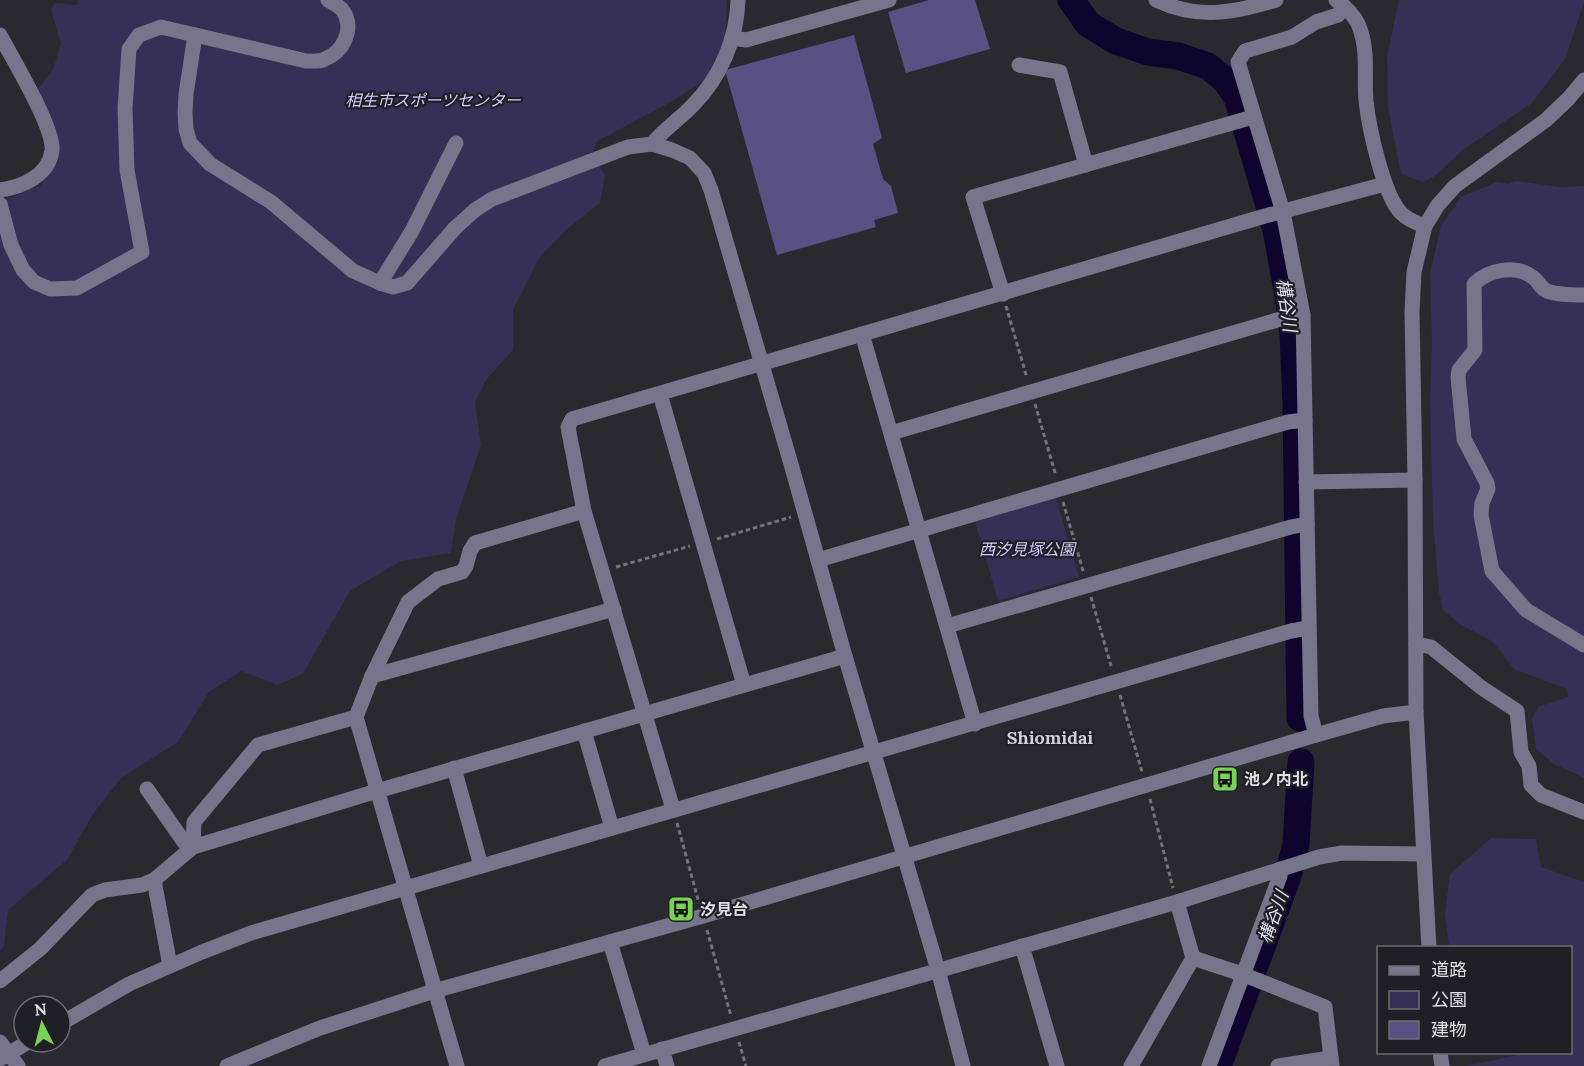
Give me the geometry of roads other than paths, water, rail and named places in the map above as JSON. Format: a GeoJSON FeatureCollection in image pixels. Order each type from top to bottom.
{"type":"FeatureCollection","features":[{"type":"Feature","properties":{"kind":"street"},"geometry":{"type":"LineString","coordinates":[[0,204],[11,245],[23,270],[34,282],[50,289],[76,288],[142,252],[127,170],[125,108],[129,48],[140,35],[161,27],[306,61],[323,61],[335,54],[344,44],[348,33],[343,10],[328,0]]}},
{"type":"Feature","properties":{"kind":"street"},"geometry":{"type":"LineString","coordinates":[[652,144],[693,105],[722,66],[732,38],[738,0]]}},
{"type":"Feature","properties":{"kind":"street"},"geometry":{"type":"LineString","coordinates":[[732,38],[746,40],[889,0]]}},
{"type":"Feature","properties":{"kind":"street"},"geometry":{"type":"LineString","coordinates":[[1155,0],[1187,12],[1218,13],[1248,9],[1276,0]]}},
{"type":"Feature","properties":{"kind":"street"},"geometry":{"type":"LineString","coordinates":[[1316,735],[1311,716],[1301,629],[1300,525],[1306,482],[1298,421],[1295,316],[1275,214],[1246,119],[1238,62],[1245,51],[1292,37],[1316,22],[1338,15],[1340,3]]}},
{"type":"Feature","properties":{"kind":"street"},"geometry":{"type":"LineString","coordinates":[[1340,3],[1357,21],[1361,31],[1364,44],[1366,101],[1385,184],[1393,202],[1402,214],[1414,223],[1425,226]]}},
{"type":"Feature","properties":{"kind":"street"},"geometry":{"type":"LineString","coordinates":[[0,34],[44,120],[51,138],[52,150],[42,171],[29,182],[0,190]]}},
{"type":"Feature","properties":{"kind":"street"},"geometry":{"type":"LineString","coordinates":[[195,35],[186,94],[186,129],[190,143],[210,164],[271,202],[353,271],[393,287],[407,283],[455,228],[475,210],[492,199],[628,147],[652,144],[672,150],[690,158],[704,173],[711,190],[938,970],[963,1066]]}},
{"type":"Feature","properties":{"kind":"street"},"geometry":{"type":"LineString","coordinates":[[1019,65],[1060,72],[1086,165]]}},
{"type":"Feature","properties":{"kind":"street"},"geometry":{"type":"LineString","coordinates":[[1429,946],[1416,712],[1412,312],[1414,272],[1425,226],[1438,205],[1455,186],[1546,120],[1584,81]]}},
{"type":"Feature","properties":{"kind":"street"},"geometry":{"type":"LineString","coordinates":[[1003,294],[973,197],[1246,119]]}},
{"type":"Feature","properties":{"kind":"street"},"geometry":{"type":"LineString","coordinates":[[380,283],[412,231],[456,143]]}},
{"type":"Feature","properties":{"kind":"street"},"geometry":{"type":"LineString","coordinates":[[673,809],[584,511],[568,427],[572,419],[1385,184]]}},
{"type":"Feature","properties":{"kind":"street"},"geometry":{"type":"LineString","coordinates":[[1584,295],[1547,291],[1527,273],[1514,269],[1499,270],[1478,280],[1474,284],[1475,350],[1459,370],[1458,377],[1464,439],[1487,483],[1481,516],[1492,571],[1526,610],[1584,645]]}},
{"type":"Feature","properties":{"kind":"street"},"geometry":{"type":"LineString","coordinates":[[891,433],[1295,316]]}},
{"type":"Feature","properties":{"kind":"street"},"geometry":{"type":"LineString","coordinates":[[862,334],[975,723]]}},
{"type":"Feature","properties":{"kind":"street"},"geometry":{"type":"LineString","coordinates":[[660,394],[744,685]]}},
{"type":"Feature","properties":{"kind":"street"},"geometry":{"type":"LineString","coordinates":[[818,560],[1298,421]]}},
{"type":"Feature","properties":{"kind":"street"},"geometry":{"type":"LineString","coordinates":[[1306,482],[1415,480]]}},
{"type":"Feature","properties":{"kind":"street"},"geometry":{"type":"LineString","coordinates":[[457,1066],[356,717],[372,676],[408,602],[438,579],[462,572],[475,543],[584,511]]}},
{"type":"Feature","properties":{"kind":"street"},"geometry":{"type":"LineString","coordinates":[[947,626],[1300,525]]}},
{"type":"Feature","properties":{"kind":"street"},"geometry":{"type":"LineString","coordinates":[[372,676],[614,609]]}},
{"type":"Feature","properties":{"kind":"street"},"geometry":{"type":"LineString","coordinates":[[72,1017],[129,984],[251,933],[1301,629]]}},
{"type":"Feature","properties":{"kind":"street"},"geometry":{"type":"LineString","coordinates":[[1416,644],[1431,647],[1482,688],[1517,711],[1521,752],[1529,766],[1531,784],[1541,795],[1584,812]]}},
{"type":"Feature","properties":{"kind":"street"},"geometry":{"type":"LineString","coordinates":[[0,981],[40,949],[92,896],[105,890],[142,885],[154,880],[193,847],[377,790],[845,656]]}},
{"type":"Feature","properties":{"kind":"street"},"geometry":{"type":"LineString","coordinates":[[227,1066],[320,1028],[434,992],[703,916],[1316,735],[1383,716],[1416,712]]}},
{"type":"Feature","properties":{"kind":"street"},"geometry":{"type":"LineString","coordinates":[[193,847],[194,822],[258,745],[356,717]]}},
{"type":"Feature","properties":{"kind":"street"},"geometry":{"type":"LineString","coordinates":[[584,731],[612,828]]}},
{"type":"Feature","properties":{"kind":"street"},"geometry":{"type":"LineString","coordinates":[[454,768],[481,866]]}},
{"type":"Feature","properties":{"kind":"street"},"geometry":{"type":"LineString","coordinates":[[147,789],[184,842],[193,847]]}},
{"type":"Feature","properties":{"kind":"street"},"geometry":{"type":"LineString","coordinates":[[605,1066],[1176,902],[1288,867],[1342,853],[1422,854]]}},
{"type":"Feature","properties":{"kind":"street"},"geometry":{"type":"LineString","coordinates":[[1209,1066],[1248,976],[1280,876],[1288,867]]}},
{"type":"Feature","properties":{"kind":"street"},"geometry":{"type":"LineString","coordinates":[[154,880],[170,966]]}},
{"type":"Feature","properties":{"kind":"street"},"geometry":{"type":"LineString","coordinates":[[1131,1066],[1193,958],[1176,902]]}},
{"type":"Feature","properties":{"kind":"street"},"geometry":{"type":"LineString","coordinates":[[610,942],[644,1054]]}},
{"type":"Feature","properties":{"kind":"street"},"geometry":{"type":"LineString","coordinates":[[1022,946],[1057,1066]]}},
{"type":"Feature","properties":{"kind":"street"},"geometry":{"type":"LineString","coordinates":[[1193,958],[1248,976],[1325,1007],[1331,1062],[1278,1066]]}},
{"type":"Feature","properties":{"kind":"street"},"geometry":{"type":"LineString","coordinates":[[662,1049],[667,1066]]}},
{"type":"Feature","properties":{"kind":"street"},"geometry":{"type":"LineString","coordinates":[[3,1051],[18,1066]]}},
{"type":"Feature","properties":{"kind":"waterway","name":"構谷川"},"geometry":{"type":"LineString","coordinates":[[1071,0],[1088,24],[1116,41],[1148,52],[1178,56],[1208,66],[1226,81],[1237,97],[1276,230],[1293,334],[1300,718]]}},
{"type":"Feature","properties":{"kind":"waterway","name":"構谷川"},"geometry":{"type":"LineString","coordinates":[[1218,1066],[1288,876],[1296,844],[1301,762]]}},
{"type":"Feature","properties":{"kind":"place","name":"池ノ内北"},"geometry":{"type":"Point","coordinates":[1225,779]}},
{"type":"Feature","properties":{"kind":"place","name":"汐見台"},"geometry":{"type":"Point","coordinates":[681,909]}},
{"type":"Feature","properties":{"kind":"district","name":"Shiomidai"},"geometry":{"type":"Point","coordinates":[1050,737]}},
{"type":"Feature","properties":{"kind":"park label","name":"相生市スポーツセンター"},"geometry":{"type":"Point","coordinates":[433,100]}},
{"type":"Feature","properties":{"kind":"park label","name":"西汐見塚公園"},"geometry":{"type":"Point","coordinates":[1027,549]}}]}
